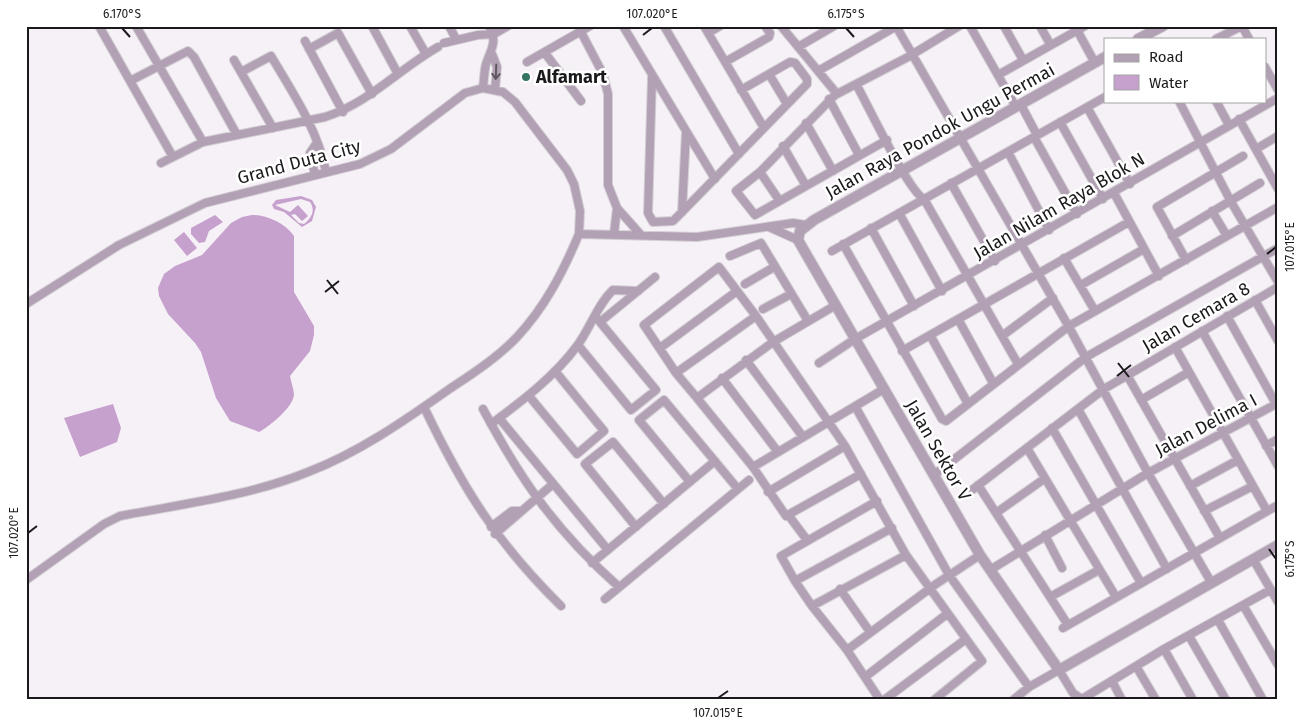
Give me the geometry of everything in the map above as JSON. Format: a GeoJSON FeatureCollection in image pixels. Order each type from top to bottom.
{"type":"FeatureCollection","features":[{"type":"Feature","properties":{"kind":"street"},"geometry":{"type":"LineString","coordinates":[[99,26],[173,157]]}},
{"type":"Feature","properties":{"kind":"street"},"geometry":{"type":"LineString","coordinates":[[136,26],[203,142]]}},
{"type":"Feature","properties":{"kind":"street"},"geometry":{"type":"LineString","coordinates":[[372,26],[398,74]]}},
{"type":"Feature","properties":{"kind":"street"},"geometry":{"type":"LineString","coordinates":[[410,26],[426,54]]}},
{"type":"Feature","properties":{"kind":"street"},"geometry":{"type":"LineString","coordinates":[[449,26],[456,39]]}},
{"type":"Feature","properties":{"kind":"street"},"geometry":{"type":"LineString","coordinates":[[26,580],[104,524],[120,516],[259,488],[308,472],[361,446],[424,407],[494,359],[517,337],[542,306],[564,270],[579,234],[580,212],[574,184],[567,170],[515,102],[503,92],[482,88],[486,64],[492,54],[494,34],[489,26]]}},
{"type":"Feature","properties":{"kind":"street"},"geometry":{"type":"LineString","coordinates":[[161,163],[203,142],[309,121],[343,112],[372,94],[441,45],[456,39],[494,34],[508,26]]}},
{"type":"Feature","properties":{"kind":"street"},"geometry":{"type":"LineString","coordinates":[[528,62],[590,26]]}},
{"type":"Feature","properties":{"kind":"street"},"geometry":{"type":"LineString","coordinates":[[623,26],[714,179]]}},
{"type":"Feature","properties":{"kind":"street"},"geometry":{"type":"LineString","coordinates":[[664,26],[739,154]]}},
{"type":"Feature","properties":{"kind":"street"},"geometry":{"type":"LineString","coordinates":[[720,26],[706,30],[764,128]]}},
{"type":"Feature","properties":{"kind":"street"},"geometry":{"type":"LineString","coordinates":[[726,62],[769,37],[770,33],[765,26]]}},
{"type":"Feature","properties":{"kind":"street"},"geometry":{"type":"LineString","coordinates":[[781,26],[837,94]]}},
{"type":"Feature","properties":{"kind":"street"},"geometry":{"type":"LineString","coordinates":[[798,47],[834,26]]}},
{"type":"Feature","properties":{"kind":"street"},"geometry":{"type":"LineString","coordinates":[[818,71],[897,26],[1069,326],[1148,473],[1211,582]]}},
{"type":"Feature","properties":{"kind":"street"},"geometry":{"type":"LineString","coordinates":[[887,140],[755,215],[736,191],[760,172],[829,99],[912,55],[959,26]]}},
{"type":"Feature","properties":{"kind":"street"},"geometry":{"type":"LineString","coordinates":[[970,26],[1036,136],[1076,214]]}},
{"type":"Feature","properties":{"kind":"street"},"geometry":{"type":"LineString","coordinates":[[1004,26],[1023,60]]}},
{"type":"Feature","properties":{"kind":"street"},"geometry":{"type":"LineString","coordinates":[[1040,26],[1050,44]]}},
{"type":"Feature","properties":{"kind":"street"},"geometry":{"type":"LineString","coordinates":[[1142,38],[1163,26]]}},
{"type":"Feature","properties":{"kind":"street"},"geometry":{"type":"LineString","coordinates":[[1218,38],[1242,26],[1248,38]]}},
{"type":"Feature","properties":{"kind":"street"},"geometry":{"type":"LineString","coordinates":[[998,75],[1081,28],[1095,62]]}},
{"type":"Feature","properties":{"kind":"street"},"geometry":{"type":"LineString","coordinates":[[581,32],[606,84],[609,111],[608,185],[617,208],[641,234]]}},
{"type":"Feature","properties":{"kind":"street"},"geometry":{"type":"LineString","coordinates":[[309,49],[338,33],[372,94]]}},
{"type":"Feature","properties":{"kind":"street"},"geometry":{"type":"LineString","coordinates":[[305,41],[343,112]]}},
{"type":"Feature","properties":{"kind":"street"},"geometry":{"type":"LineString","coordinates":[[130,81],[188,51],[194,57],[237,136]]}},
{"type":"Feature","properties":{"kind":"street"},"geometry":{"type":"LineString","coordinates":[[545,52],[581,101]]}},
{"type":"Feature","properties":{"kind":"street"},"geometry":{"type":"LineString","coordinates":[[492,54],[497,67],[495,90]]}},
{"type":"Feature","properties":{"kind":"street"},"geometry":{"type":"LineString","coordinates":[[240,72],[271,56],[309,121],[316,144],[322,152],[326,172]]}},
{"type":"Feature","properties":{"kind":"street","name":"Jalan Raya Pondok Ungu Permai"},"geometry":{"type":"LineString","coordinates":[[806,225],[1104,58]]}},
{"type":"Feature","properties":{"kind":"street"},"geometry":{"type":"LineString","coordinates":[[234,60],[273,128]]}},
{"type":"Feature","properties":{"kind":"street"},"geometry":{"type":"LineString","coordinates":[[652,77],[648,213],[653,222],[673,222],[807,84],[807,79],[795,63],[790,62],[741,90]]}},
{"type":"Feature","properties":{"kind":"street"},"geometry":{"type":"LineString","coordinates":[[1266,69],[1278,90]]}},
{"type":"Feature","properties":{"kind":"street"},"geometry":{"type":"LineString","coordinates":[[769,74],[787,104]]}},
{"type":"Feature","properties":{"kind":"street"},"geometry":{"type":"LineString","coordinates":[[856,84],[918,196],[924,199],[1018,364]]}},
{"type":"Feature","properties":{"kind":"street","name":"Grand Duta City"},"geometry":{"type":"LineString","coordinates":[[26,304],[119,245],[205,203],[360,164],[391,149],[465,93],[482,88]]}},
{"type":"Feature","properties":{"kind":"street"},"geometry":{"type":"LineString","coordinates":[[832,251],[1104,98]]}},
{"type":"Feature","properties":{"kind":"street","name":"Jalan Nilam Raya Blok N"},"geometry":{"type":"LineString","coordinates":[[819,363],[856,339],[1050,230],[1198,142],[1278,98]]}},
{"type":"Feature","properties":{"kind":"street"},"geometry":{"type":"LineString","coordinates":[[829,99],[859,155]]}},
{"type":"Feature","properties":{"kind":"street"},"geometry":{"type":"LineString","coordinates":[[1179,102],[1198,142],[1244,226],[1278,282]]}},
{"type":"Feature","properties":{"kind":"street"},"geometry":{"type":"LineString","coordinates":[[1217,102],[1229,125]]}},
{"type":"Feature","properties":{"kind":"street"},"geometry":{"type":"LineString","coordinates":[[1252,102],[1256,110]]}},
{"type":"Feature","properties":{"kind":"street"},"geometry":{"type":"LineString","coordinates":[[1087,107],[1130,184]]}},
{"type":"Feature","properties":{"kind":"street"},"geometry":{"type":"LineString","coordinates":[[1240,119],[1278,189]]}},
{"type":"Feature","properties":{"kind":"street"},"geometry":{"type":"LineString","coordinates":[[1060,122],[1103,199]]}},
{"type":"Feature","properties":{"kind":"street"},"geometry":{"type":"LineString","coordinates":[[806,123],[833,171]]}},
{"type":"Feature","properties":{"kind":"street"},"geometry":{"type":"LineString","coordinates":[[682,212],[686,132]]}},
{"type":"Feature","properties":{"kind":"street"},"geometry":{"type":"LineString","coordinates":[[1256,149],[1278,136]]}},
{"type":"Feature","properties":{"kind":"street"},"geometry":{"type":"LineString","coordinates":[[315,175],[310,152],[316,144]]}},
{"type":"Feature","properties":{"kind":"street"},"geometry":{"type":"LineString","coordinates":[[783,146],[806,186]]}},
{"type":"Feature","properties":{"kind":"street"},"geometry":{"type":"LineString","coordinates":[[1008,152],[1050,230]]}},
{"type":"Feature","properties":{"kind":"street"},"geometry":{"type":"LineString","coordinates":[[1186,260],[1157,207],[1243,156]]}},
{"type":"Feature","properties":{"kind":"street"},"geometry":{"type":"LineString","coordinates":[[1270,174],[1278,170]]}},
{"type":"Feature","properties":{"kind":"street"},"geometry":{"type":"LineString","coordinates":[[760,172],[779,200]]}},
{"type":"Feature","properties":{"kind":"street"},"geometry":{"type":"LineString","coordinates":[[1172,236],[1260,182]]}},
{"type":"Feature","properties":{"kind":"street"},"geometry":{"type":"LineString","coordinates":[[951,183],[995,261]]}},
{"type":"Feature","properties":{"kind":"street"},"geometry":{"type":"LineString","coordinates":[[1114,193],[1159,276]]}},
{"type":"Feature","properties":{"kind":"street"},"geometry":{"type":"LineString","coordinates":[[843,244],[902,351],[943,420],[947,420],[967,402],[1069,326],[1278,207]]}},
{"type":"Feature","properties":{"kind":"street"},"geometry":{"type":"LineString","coordinates":[[614,234],[617,208]]}},
{"type":"Feature","properties":{"kind":"street"},"geometry":{"type":"LineString","coordinates":[[1212,210],[1227,236]]}},
{"type":"Feature","properties":{"kind":"street"},"geometry":{"type":"LineString","coordinates":[[899,213],[942,291]]}},
{"type":"Feature","properties":{"kind":"street"},"geometry":{"type":"LineString","coordinates":[[902,351],[1129,222]]}},
{"type":"Feature","properties":{"kind":"street"},"geometry":{"type":"LineString","coordinates":[[579,234],[641,234],[697,238],[793,223],[806,225]]}},
{"type":"Feature","properties":{"kind":"street"},"geometry":{"type":"LineString","coordinates":[[770,227],[798,240],[799,233],[806,225]]}},
{"type":"Feature","properties":{"kind":"street"},"geometry":{"type":"LineString","coordinates":[[871,228],[914,306]]}},
{"type":"Feature","properties":{"kind":"street","name":"Jalan Sektor V"},"geometry":{"type":"LineString","coordinates":[[798,240],[980,555],[1059,670]]}},
{"type":"Feature","properties":{"kind":"street"},"geometry":{"type":"LineString","coordinates":[[730,256],[760,242],[808,321]]}},
{"type":"Feature","properties":{"kind":"street"},"geometry":{"type":"LineString","coordinates":[[934,475],[1086,357],[1278,248]]}},
{"type":"Feature","properties":{"kind":"street"},"geometry":{"type":"LineString","coordinates":[[1081,285],[1144,249]]}},
{"type":"Feature","properties":{"kind":"street"},"geometry":{"type":"LineString","coordinates":[[1064,258],[1095,311]]}},
{"type":"Feature","properties":{"kind":"street"},"geometry":{"type":"LineString","coordinates":[[807,540],[789,516],[784,515],[753,468],[676,373],[644,324],[682,293],[719,267],[832,420],[844,446],[906,555],[932,587],[947,614],[982,663],[934,700]]}},
{"type":"Feature","properties":{"kind":"street"},"geometry":{"type":"LineString","coordinates":[[746,284],[774,267]]}},
{"type":"Feature","properties":{"kind":"street"},"geometry":{"type":"LineString","coordinates":[[598,319],[655,277]]}},
{"type":"Feature","properties":{"kind":"street","name":"Jalan Cemara 8"},"geometry":{"type":"LineString","coordinates":[[996,513],[975,487],[1104,389],[1278,287]]}},
{"type":"Feature","properties":{"kind":"street"},"geometry":{"type":"LineString","coordinates":[[491,424],[529,396],[578,346],[598,319],[613,290],[638,291]]}},
{"type":"Feature","properties":{"kind":"street"},"geometry":{"type":"LineString","coordinates":[[660,348],[737,291]]}},
{"type":"Feature","properties":{"kind":"street"},"geometry":{"type":"LineString","coordinates":[[763,309],[791,294]]}},
{"type":"Feature","properties":{"kind":"street"},"geometry":{"type":"LineString","coordinates":[[1002,336],[1053,298]]}},
{"type":"Feature","properties":{"kind":"street"},"geometry":{"type":"LineString","coordinates":[[1256,300],[1278,341]]}},
{"type":"Feature","properties":{"kind":"street"},"geometry":{"type":"LineString","coordinates":[[696,398],[773,342],[836,305]]}},
{"type":"Feature","properties":{"kind":"street"},"geometry":{"type":"LineString","coordinates":[[676,373],[756,316]]}},
{"type":"Feature","properties":{"kind":"street"},"geometry":{"type":"LineString","coordinates":[[1226,316],[1277,404]]}},
{"type":"Feature","properties":{"kind":"street"},"geometry":{"type":"LineString","coordinates":[[578,346],[631,410],[656,390],[598,319]]}},
{"type":"Feature","properties":{"kind":"street"},"geometry":{"type":"LineString","coordinates":[[958,319],[993,383]]}},
{"type":"Feature","properties":{"kind":"street"},"geometry":{"type":"LineString","coordinates":[[1202,331],[1278,466]]}},
{"type":"Feature","properties":{"kind":"street"},"geometry":{"type":"LineString","coordinates":[[930,335],[967,402]]}},
{"type":"Feature","properties":{"kind":"street"},"geometry":{"type":"LineString","coordinates":[[1175,347],[1267,512]]}},
{"type":"Feature","properties":{"kind":"street"},"geometry":{"type":"LineString","coordinates":[[746,360],[802,437]]}},
{"type":"Feature","properties":{"kind":"street"},"geometry":{"type":"LineString","coordinates":[[529,396],[577,454],[604,431],[555,371]]}},
{"type":"Feature","properties":{"kind":"street"},"geometry":{"type":"LineString","coordinates":[[1141,400],[1189,372]]}},
{"type":"Feature","properties":{"kind":"street"},"geometry":{"type":"LineString","coordinates":[[1127,375],[1220,538]]}},
{"type":"Feature","properties":{"kind":"street"},"geometry":{"type":"LineString","coordinates":[[722,378],[778,452]]}},
{"type":"Feature","properties":{"kind":"street"},"geometry":{"type":"LineString","coordinates":[[753,468],[802,437],[884,390]]}},
{"type":"Feature","properties":{"kind":"street"},"geometry":{"type":"LineString","coordinates":[[690,482],[640,420],[664,400],[738,489]]}},
{"type":"Feature","properties":{"kind":"street","name":"Jalan Delima I"},"geometry":{"type":"LineString","coordinates":[[990,570],[1045,534],[1148,473],[1277,404]]}},
{"type":"Feature","properties":{"kind":"street"},"geometry":{"type":"LineString","coordinates":[[855,406],[949,575],[1029,688]]}},
{"type":"Feature","properties":{"kind":"street"},"geometry":{"type":"LineString","coordinates":[[424,407],[466,491],[493,530],[530,576],[562,606]]}},
{"type":"Feature","properties":{"kind":"street"},"geometry":{"type":"LineString","coordinates":[[483,409],[536,499],[592,563],[619,587]]}},
{"type":"Feature","properties":{"kind":"street"},"geometry":{"type":"LineString","coordinates":[[1078,409],[1167,568]]}},
{"type":"Feature","properties":{"kind":"street"},"geometry":{"type":"LineString","coordinates":[[499,418],[608,550]]}},
{"type":"Feature","properties":{"kind":"street"},"geometry":{"type":"LineString","coordinates":[[1052,428],[1140,583]]}},
{"type":"Feature","properties":{"kind":"street"},"geometry":{"type":"LineString","coordinates":[[1266,446],[1278,439]]}},
{"type":"Feature","properties":{"kind":"street"},"geometry":{"type":"LineString","coordinates":[[636,527],[586,464],[613,442],[664,504]]}},
{"type":"Feature","properties":{"kind":"street"},"geometry":{"type":"LineString","coordinates":[[768,492],[844,446]]}},
{"type":"Feature","properties":{"kind":"street"},"geometry":{"type":"LineString","coordinates":[[1027,448],[1116,597]]}},
{"type":"Feature","properties":{"kind":"street"},"geometry":{"type":"LineString","coordinates":[[1190,486],[1238,460]]}},
{"type":"Feature","properties":{"kind":"street"},"geometry":{"type":"LineString","coordinates":[[592,563],[715,461]]}},
{"type":"Feature","properties":{"kind":"street"},"geometry":{"type":"LineString","coordinates":[[789,516],[861,474]]}},
{"type":"Feature","properties":{"kind":"street"},"geometry":{"type":"LineString","coordinates":[[1044,479],[996,513],[1050,597],[1066,626],[1278,505]]}},
{"type":"Feature","properties":{"kind":"street"},"geometry":{"type":"LineString","coordinates":[[605,599],[749,480]]}},
{"type":"Feature","properties":{"kind":"street"},"geometry":{"type":"LineString","coordinates":[[493,530],[517,517],[520,511],[553,484]]}},
{"type":"Feature","properties":{"kind":"street"},"geometry":{"type":"LineString","coordinates":[[1204,511],[1253,486]]}},
{"type":"Feature","properties":{"kind":"street"},"geometry":{"type":"LineString","coordinates":[[876,501],[807,540],[780,558],[812,606],[848,650],[880,700]]}},
{"type":"Feature","properties":{"kind":"street"},"geometry":{"type":"LineString","coordinates":[[795,581],[892,528]]}},
{"type":"Feature","properties":{"kind":"street"},"geometry":{"type":"LineString","coordinates":[[1045,534],[1062,568]]}},
{"type":"Feature","properties":{"kind":"street"},"geometry":{"type":"LineString","coordinates":[[1016,698],[1059,670],[1278,545]]}},
{"type":"Feature","properties":{"kind":"street"},"geometry":{"type":"LineString","coordinates":[[812,606],[840,589],[906,555]]}},
{"type":"Feature","properties":{"kind":"street"},"geometry":{"type":"LineString","coordinates":[[848,650],[932,587],[980,555]]}},
{"type":"Feature","properties":{"kind":"street"},"geometry":{"type":"LineString","coordinates":[[1253,559],[1278,602]]}},
{"type":"Feature","properties":{"kind":"street"},"geometry":{"type":"LineString","coordinates":[[1050,597],[1099,570]]}},
{"type":"Feature","properties":{"kind":"street"},"geometry":{"type":"LineString","coordinates":[[840,589],[870,632]]}},
{"type":"Feature","properties":{"kind":"street"},"geometry":{"type":"LineString","coordinates":[[1059,670],[1073,692],[1083,699],[1164,649],[1270,590]]}},
{"type":"Feature","properties":{"kind":"street"},"geometry":{"type":"LineString","coordinates":[[1243,605],[1278,665]]}},
{"type":"Feature","properties":{"kind":"street"},"geometry":{"type":"LineString","coordinates":[[865,677],[947,614]]}},
{"type":"Feature","properties":{"kind":"street"},"geometry":{"type":"LineString","coordinates":[[1218,620],[1263,700]]}},
{"type":"Feature","properties":{"kind":"street"},"geometry":{"type":"LineString","coordinates":[[1189,636],[1226,700]]}},
{"type":"Feature","properties":{"kind":"street"},"geometry":{"type":"LineString","coordinates":[[884,700],[966,639]]}},
{"type":"Feature","properties":{"kind":"street"},"geometry":{"type":"LineString","coordinates":[[1164,649],[1193,700]]}},
{"type":"Feature","properties":{"kind":"street"},"geometry":{"type":"LineString","coordinates":[[1136,666],[1156,700]]}},
{"type":"Feature","properties":{"kind":"street"},"geometry":{"type":"LineString","coordinates":[[1112,681],[1122,700]]}},
{"type":"Feature","properties":{"kind":"water"},"geometry":{"type":"Polygon","coordinates":[[[301,196],[312,200],[316,207],[312,221],[302,227],[284,212],[274,209],[272,205],[276,200],[301,196]],[[301,199],[275,205],[290,212],[298,205],[308,216],[302,221],[295,214],[291,215],[299,223],[304,224],[312,214],[313,208],[310,202],[301,199]]]}},
{"type":"Feature","properties":{"kind":"water"},"geometry":{"type":"Polygon","coordinates":[[[215,215],[223,222],[209,231],[205,242],[199,243],[191,234],[191,228],[215,215]]]}},
{"type":"Feature","properties":{"kind":"water"},"geometry":{"type":"Polygon","coordinates":[[[252,215],[264,216],[275,221],[286,227],[294,236],[294,292],[314,326],[310,351],[290,376],[294,393],[293,400],[280,416],[259,432],[230,421],[216,398],[201,352],[168,314],[159,296],[158,288],[164,274],[175,266],[202,255],[231,223],[242,217],[252,215]]]}},
{"type":"Feature","properties":{"kind":"water"},"geometry":{"type":"Polygon","coordinates":[[[184,232],[197,248],[187,256],[174,240],[184,232]]]}},
{"type":"Feature","properties":{"kind":"water"},"geometry":{"type":"Polygon","coordinates":[[[113,404],[121,428],[117,442],[80,457],[64,418],[113,404]]]}},
{"type":"Feature","properties":{"kind":"place","name":"Alfamart"},"geometry":{"type":"Point","coordinates":[526,77]}}]}
